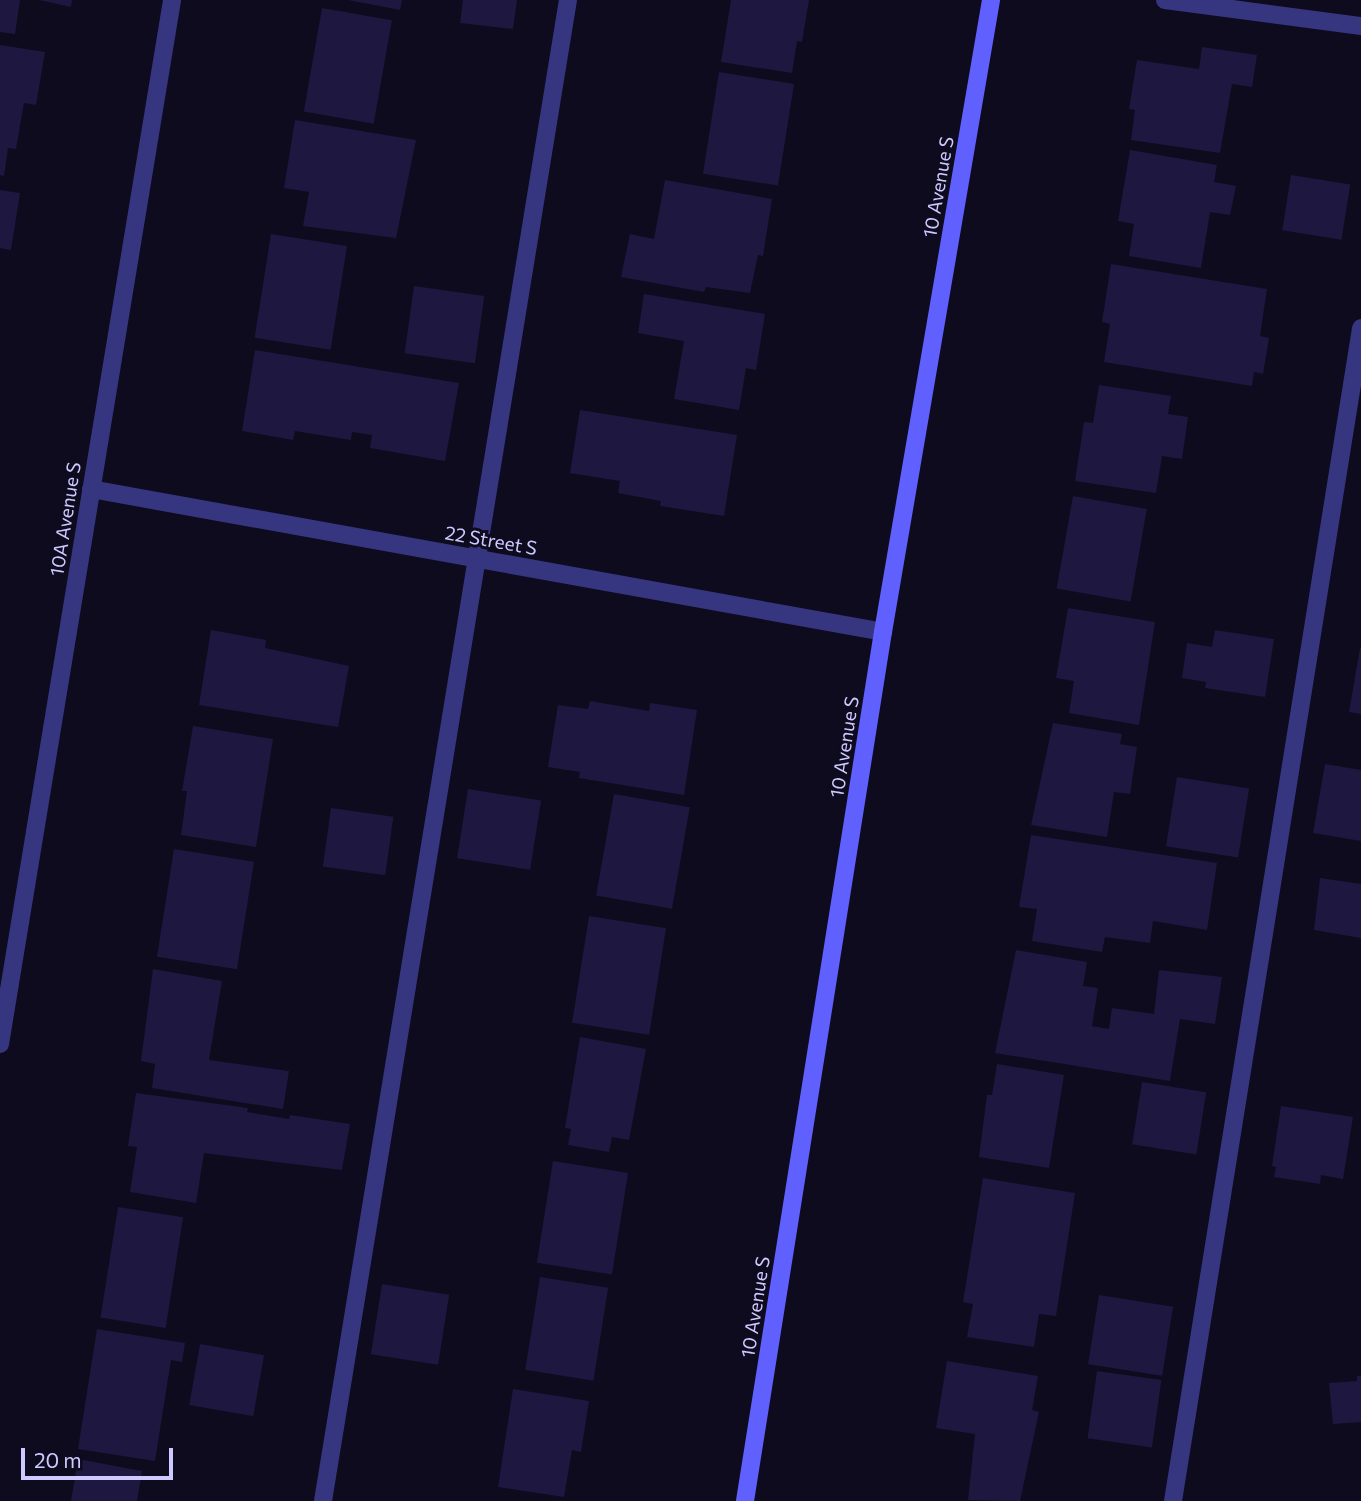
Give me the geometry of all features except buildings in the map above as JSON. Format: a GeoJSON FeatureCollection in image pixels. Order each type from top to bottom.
{"type":"FeatureCollection","features":[{"type":"Feature","properties":{"kind":"street","name":"10A Avenue S"},"geometry":{"type":"LineString","coordinates":[[0,1044],[7,956],[91,489],[172,0]]}},
{"type":"Feature","properties":{"kind":"street"},"geometry":{"type":"LineString","coordinates":[[323,1501],[568,0]]}},
{"type":"Feature","properties":{"kind":"street","name":"10 Avenue S"},"geometry":{"type":"LineString","coordinates":[[745,1501],[883,632],[991,0]]}},
{"type":"Feature","properties":{"kind":"street"},"geometry":{"type":"LineString","coordinates":[[1165,0],[1361,26]]}},
{"type":"Feature","properties":{"kind":"street"},"geometry":{"type":"LineString","coordinates":[[1173,1501],[1361,328]]}},
{"type":"Feature","properties":{"kind":"street","name":"22 Street S"},"geometry":{"type":"LineString","coordinates":[[91,489],[883,632]]}}]}
